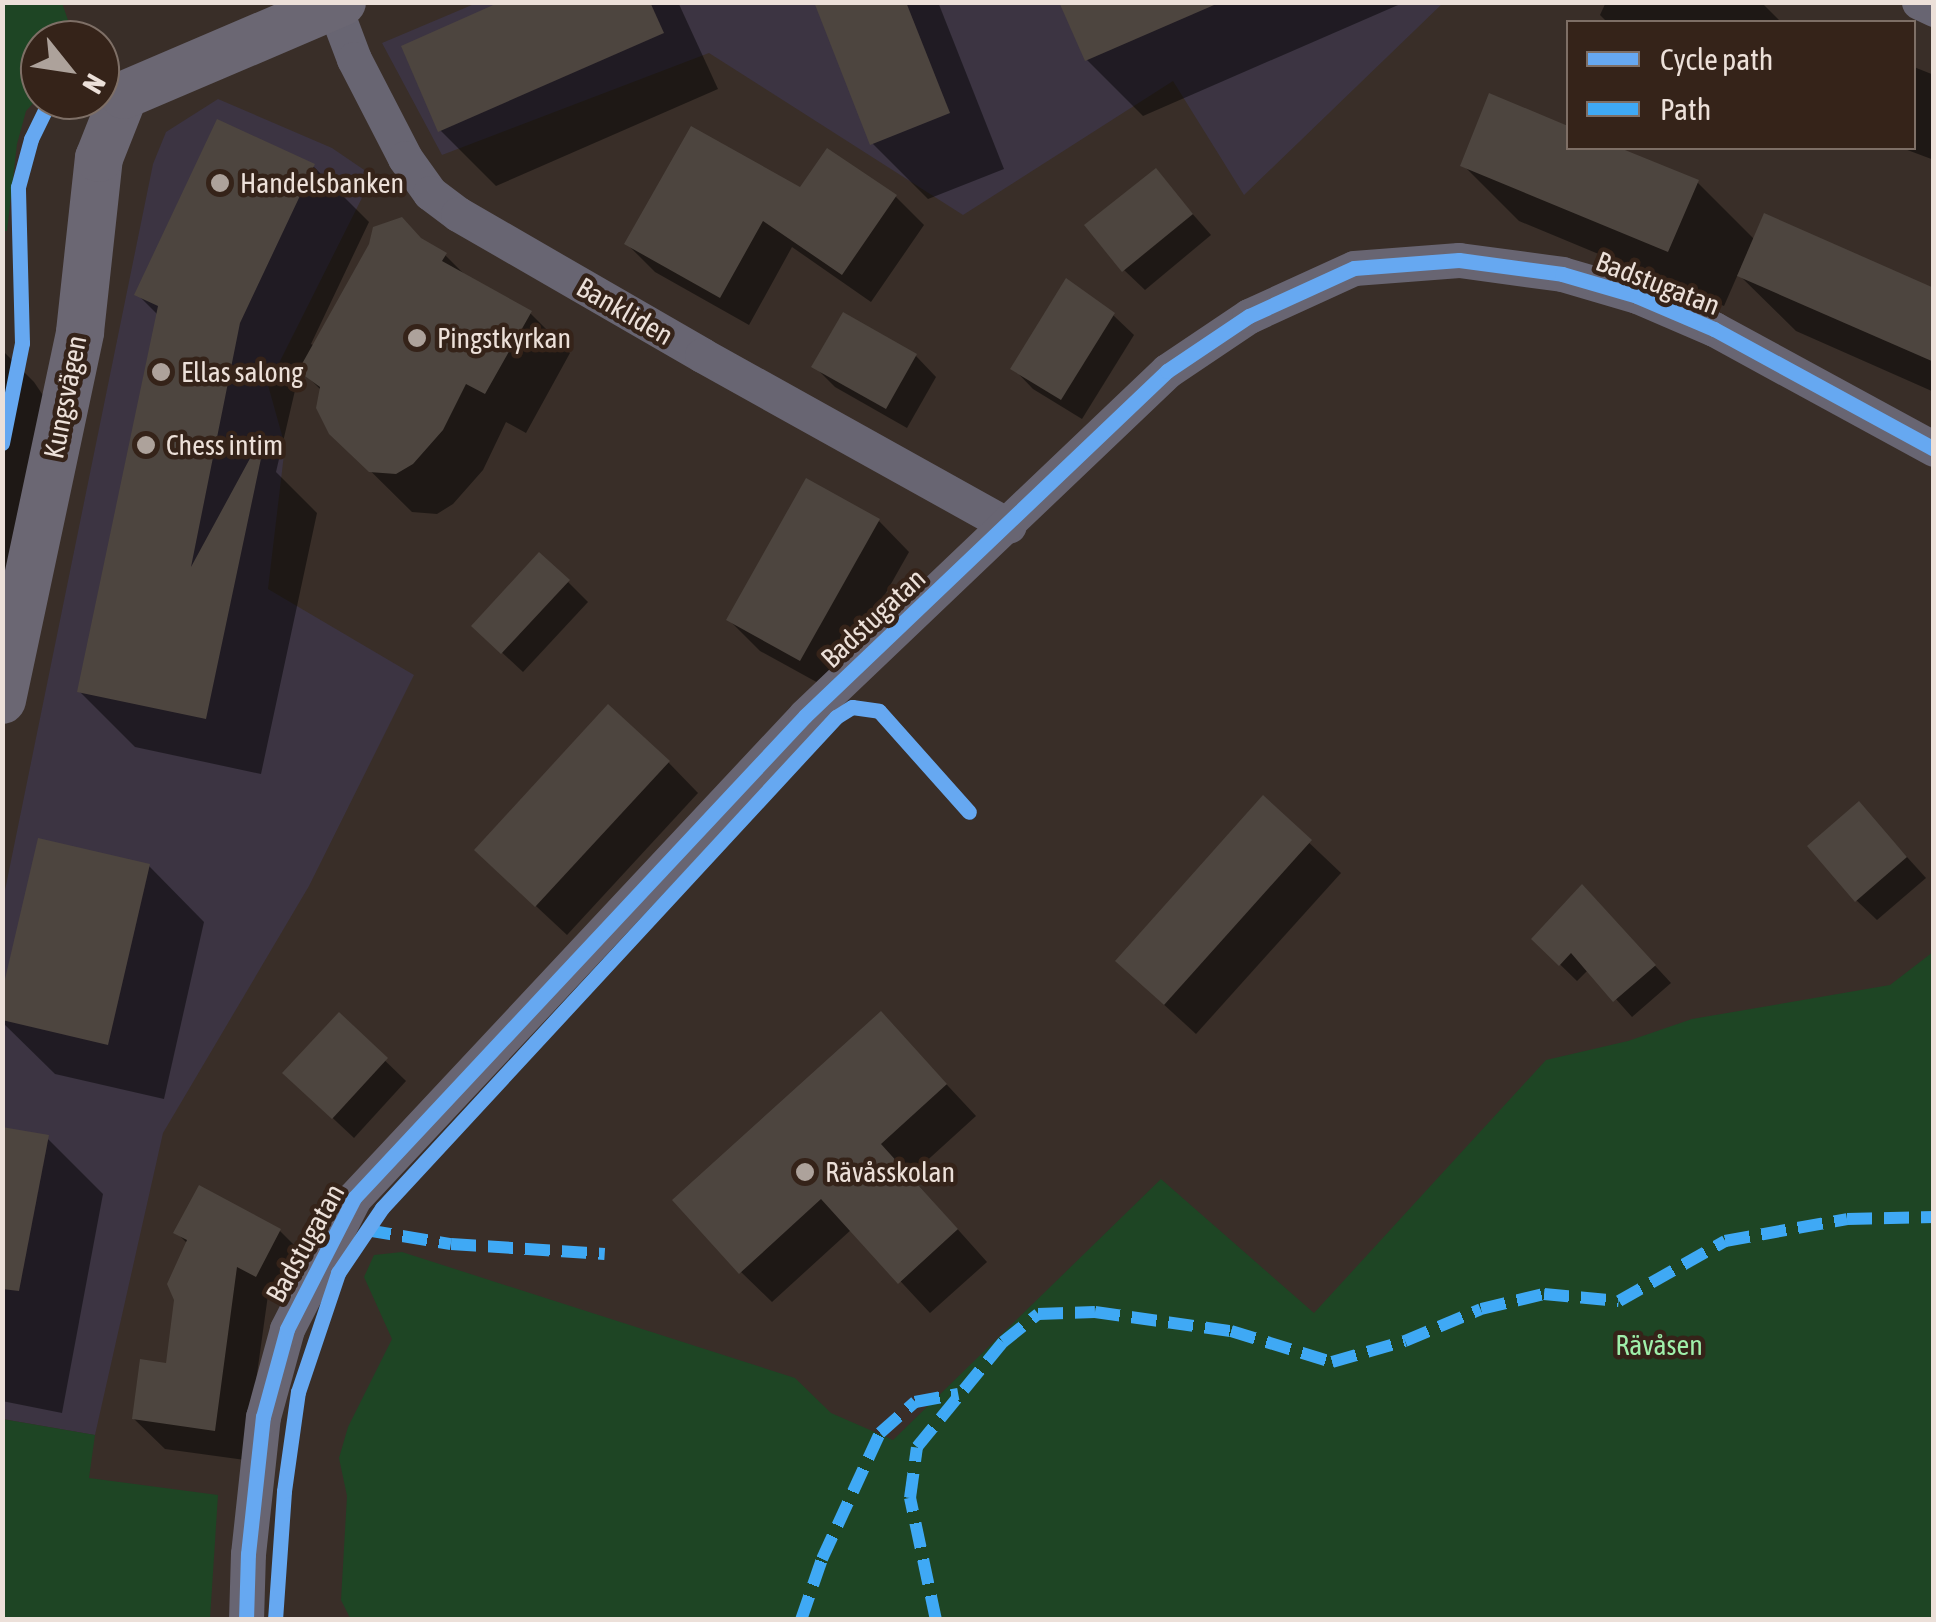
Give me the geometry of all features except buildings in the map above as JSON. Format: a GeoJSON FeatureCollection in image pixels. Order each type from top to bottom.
{"type":"FeatureCollection","features":[{"type":"Feature","properties":{"kind":"street"},"geometry":{"type":"LineString","coordinates":[[1919,2],[1934,9]]}},
{"type":"Feature","properties":{"kind":"street","name":"Kungsvägen"},"geometry":{"type":"LineString","coordinates":[[2,700],[80,332],[99,158],[124,95],[338,4]]}},
{"type":"Feature","properties":{"kind":"street","name":"Bankliden"},"geometry":{"type":"LineString","coordinates":[[338,4],[354,59],[404,158],[430,193],[458,214],[702,355],[1009,526]]}},
{"type":"Feature","properties":{"kind":"street","name":"Badstugatan"},"geometry":{"type":"LineString","coordinates":[[246,1620],[248,1554],[264,1416],[288,1329],[354,1198],[805,716],[1009,526],[1167,371],[1249,316],[1354,268],[1459,260],[1562,274],[1637,296],[1714,329],[1934,449]]}},
{"type":"Feature","properties":{"kind":"shaded area"},"geometry":{"type":"Polygon","coordinates":[[[479,2],[1443,3],[1244,195],[1173,81],[963,215],[709,53],[442,155],[382,43],[479,2]]]}},
{"type":"Feature","properties":{"kind":"shaded area"},"geometry":{"type":"Polygon","coordinates":[[[218,99],[332,148],[373,176],[268,385],[285,446],[268,589],[414,675],[309,886],[163,1133],[95,1435],[3,1419],[3,900],[153,164],[166,132],[218,99]]]}},
{"type":"Feature","properties":{"kind":"green space"},"geometry":{"type":"Polygon","coordinates":[[[2,3],[62,3],[68,20],[20,20],[20,120],[24,120],[7,231],[2,231],[2,3]]]}},
{"type":"Feature","properties":{"kind":"green space","name":"Rävåsen"},"geometry":{"type":"Polygon","coordinates":[[[1933,952],[1933,1619],[351,1620],[341,1600],[347,1496],[339,1458],[348,1427],[392,1339],[364,1277],[374,1255],[402,1252],[795,1378],[831,1413],[893,1440],[1161,1179],[1314,1313],[1546,1060],[1628,1041],[1692,1019],[1890,985],[1933,952]]]}},
{"type":"Feature","properties":{"kind":"green space"},"geometry":{"type":"Polygon","coordinates":[[[2,1419],[95,1435],[89,1478],[218,1495],[210,1619],[3,1619],[2,1419]]]}},
{"type":"Feature","properties":{"kind":"marked path"},"geometry":{"type":"LineString","coordinates":[[936,1620],[910,1498],[917,1447],[1003,1342],[1038,1314],[1095,1312],[1231,1331],[1332,1362],[1405,1341],[1481,1309],[1544,1294],[1619,1301],[1725,1241],[1847,1219],[1934,1217]]}},
{"type":"Feature","properties":{"kind":"marked path"},"geometry":{"type":"LineString","coordinates":[[366,1230],[451,1244],[605,1254]]}},
{"type":"Feature","properties":{"kind":"marked path"},"geometry":{"type":"LineString","coordinates":[[801,1620],[822,1559],[880,1433],[915,1402],[958,1394]]}},
{"type":"Feature","properties":{"kind":"cycle path"},"geometry":{"type":"LineString","coordinates":[[2,443],[22,343],[18,187],[40,120]]}},
{"type":"Feature","properties":{"kind":"cycle path"},"geometry":{"type":"LineString","coordinates":[[246,1620],[248,1554],[263,1417],[287,1329],[354,1198],[805,716],[1167,371],[1249,316],[1354,268],[1459,260],[1562,274],[1637,296],[1714,329],[1934,449]]}},
{"type":"Feature","properties":{"kind":"cycle path"},"geometry":{"type":"LineString","coordinates":[[275,1620],[284,1491],[298,1392],[338,1273],[382,1208],[836,717],[852,707],[879,711],[969,812]]}},
{"type":"Feature","properties":{"kind":"place","name":"Handelsbanken"},"geometry":{"type":"Point","coordinates":[220,183]}},
{"type":"Feature","properties":{"kind":"place","name":"Pingstkyrkan"},"geometry":{"type":"Point","coordinates":[417,338]}},
{"type":"Feature","properties":{"kind":"place","name":"Ellas salong"},"geometry":{"type":"Point","coordinates":[161,372]}},
{"type":"Feature","properties":{"kind":"place","name":"Chess intim"},"geometry":{"type":"Point","coordinates":[146,445]}},
{"type":"Feature","properties":{"kind":"place","name":"Rävåsskolan"},"geometry":{"type":"Point","coordinates":[805,1172]}}]}
